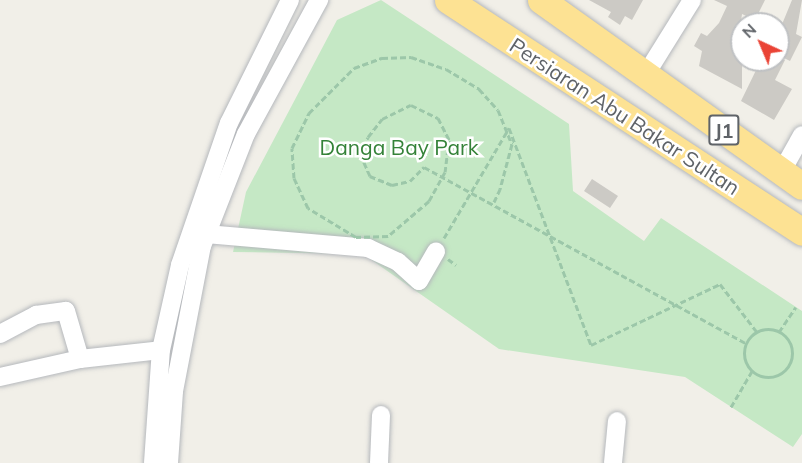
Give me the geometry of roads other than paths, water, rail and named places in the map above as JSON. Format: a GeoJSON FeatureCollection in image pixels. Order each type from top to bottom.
{"type":"FeatureCollection","features":[{"type":"Feature","properties":{"kind":"highway","name":"Persiaran Abu Bakar Sultan"},"geometry":{"type":"LineString","coordinates":[[447,0],[802,232]]}},
{"type":"Feature","properties":{"kind":"highway","name":"Persiaran Abu Bakar Sultan"},"geometry":{"type":"LineString","coordinates":[[541,0],[792,178]]}},
{"type":"Feature","properties":{"kind":"street"},"geometry":{"type":"LineString","coordinates":[[153,463],[161,350],[172,291],[204,184],[290,0]]}},
{"type":"Feature","properties":{"kind":"street"},"geometry":{"type":"LineString","coordinates":[[170,463],[174,391],[189,297],[206,234],[246,134],[319,0]]}},
{"type":"Feature","properties":{"kind":"street"},"geometry":{"type":"LineString","coordinates":[[646,74],[692,0]]}},
{"type":"Feature","properties":{"kind":"street"},"geometry":{"type":"LineString","coordinates":[[792,178],[802,135]]}},
{"type":"Feature","properties":{"kind":"street"},"geometry":{"type":"LineString","coordinates":[[684,155],[733,200],[802,247]]}},
{"type":"Feature","properties":{"kind":"street"},"geometry":{"type":"LineString","coordinates":[[206,234],[368,248],[398,262],[419,281],[436,252]]}},
{"type":"Feature","properties":{"kind":"street"},"geometry":{"type":"LineString","coordinates":[[0,334],[36,315],[66,311],[80,359]]}},
{"type":"Feature","properties":{"kind":"street"},"geometry":{"type":"LineString","coordinates":[[0,377],[80,359],[161,350]]}},
{"type":"Feature","properties":{"kind":"street"},"geometry":{"type":"LineString","coordinates":[[379,463],[381,415]]}},
{"type":"Feature","properties":{"kind":"street"},"geometry":{"type":"LineString","coordinates":[[614,463],[617,421]]}},
{"type":"Feature","properties":{"kind":"park label","name":"Danga Bay Park"},"geometry":{"type":"Point","coordinates":[399,147]}}]}
